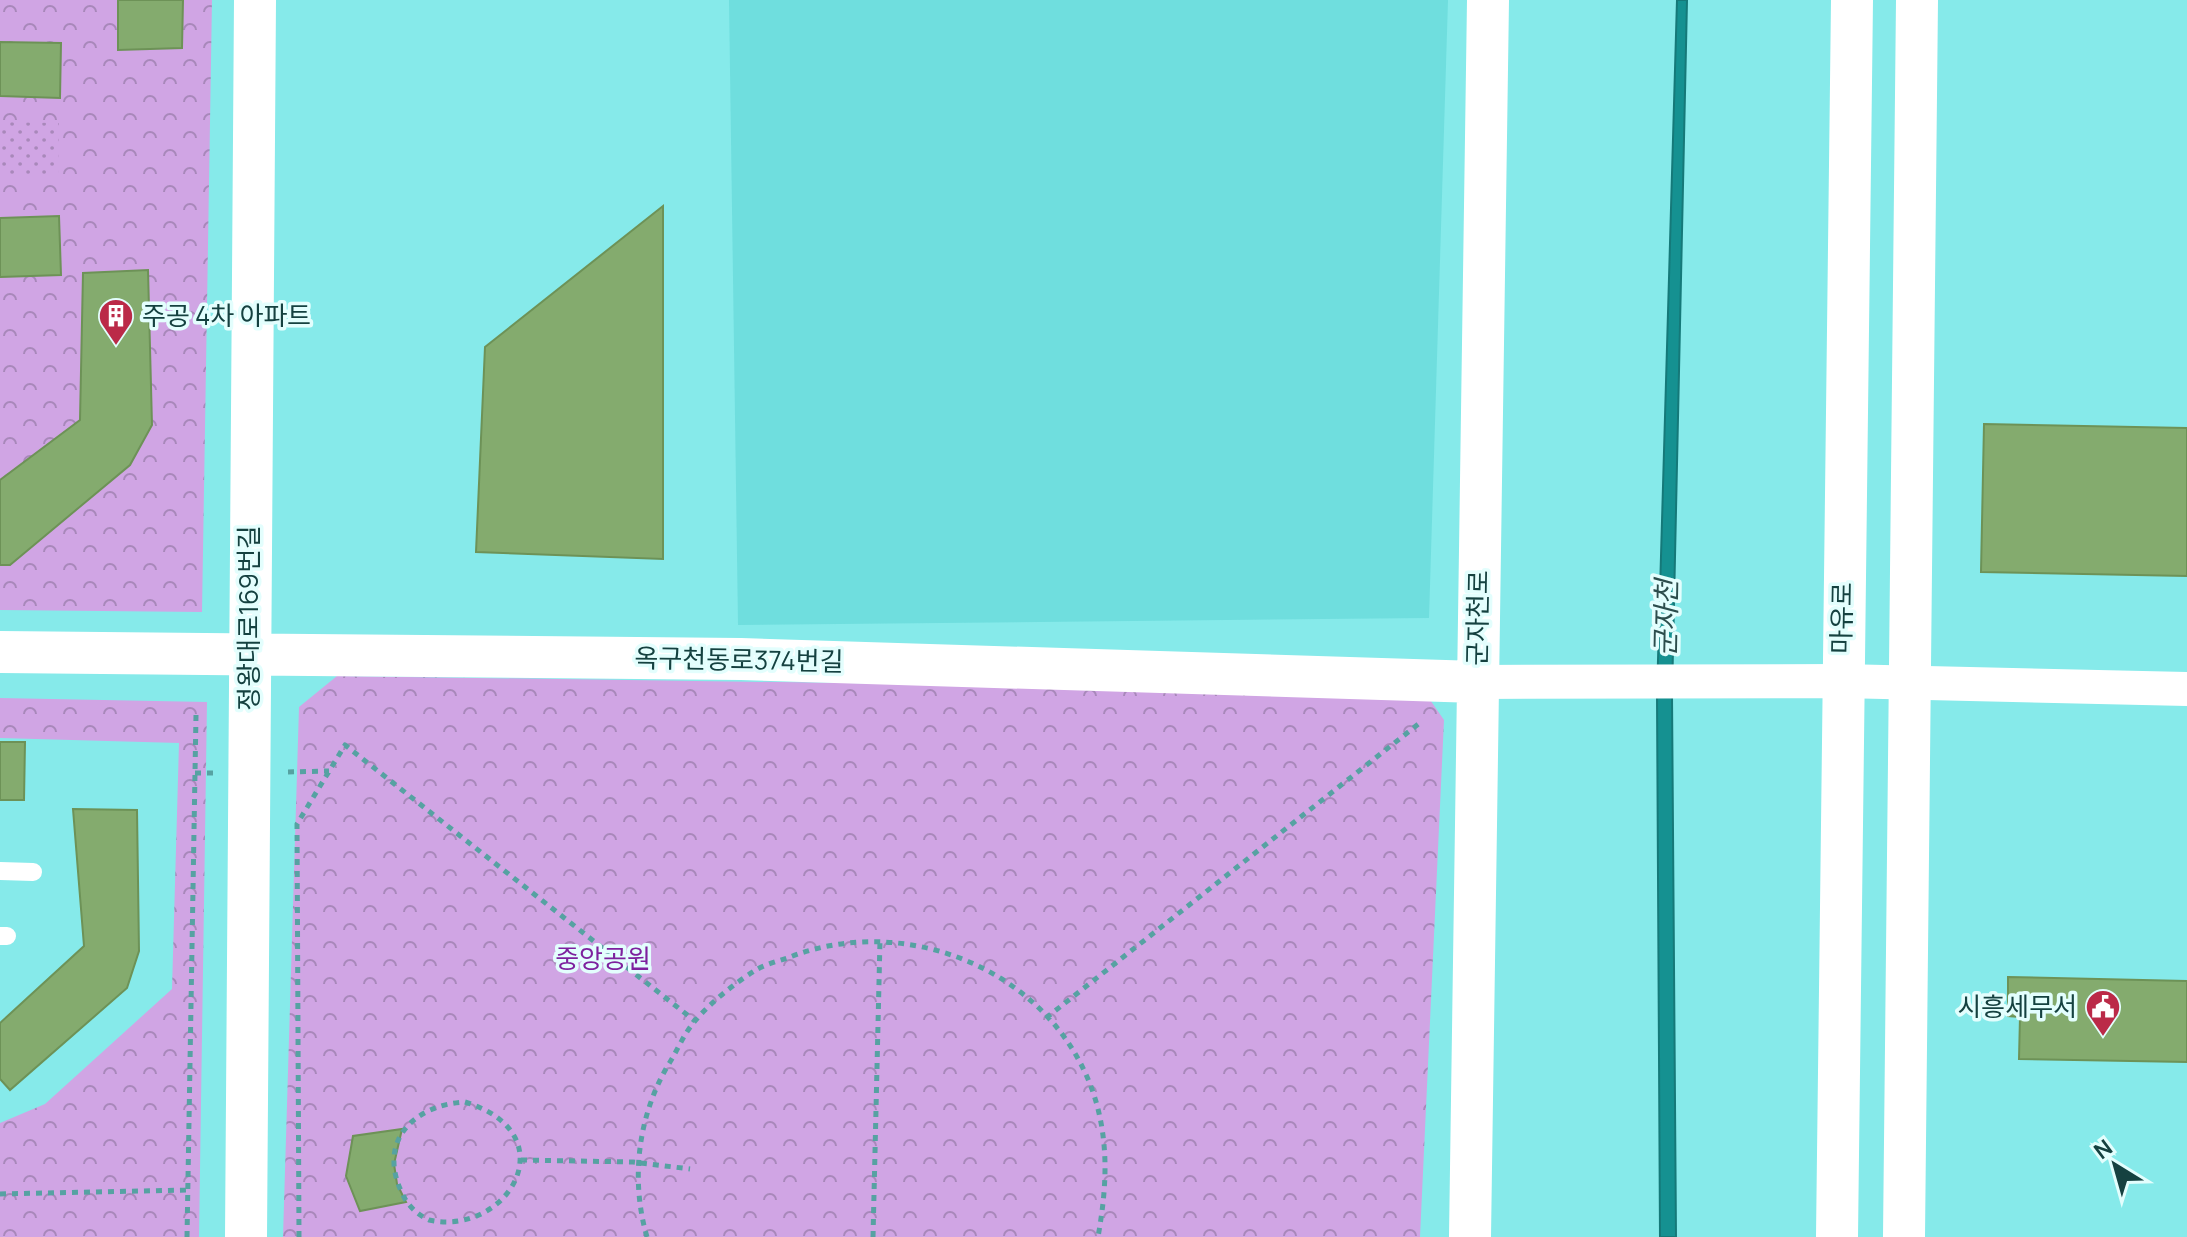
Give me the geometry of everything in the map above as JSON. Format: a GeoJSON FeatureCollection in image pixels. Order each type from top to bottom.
{"type":"FeatureCollection","features":[{"type":"Feature","properties":{"kind":"street","name":"정왕대로169번길"},"geometry":{"type":"LineString","coordinates":[[246,1237],[255,0]]}},
{"type":"Feature","properties":{"kind":"street","name":"군자천로"},"geometry":{"type":"LineString","coordinates":[[1470,1237],[1488,0]]}},
{"type":"Feature","properties":{"kind":"street","name":"마유로"},"geometry":{"type":"LineString","coordinates":[[1837,1237],[1841,681],[1852,0]]}},
{"type":"Feature","properties":{"kind":"street"},"geometry":{"type":"LineString","coordinates":[[1904,1237],[1913,683],[1917,0]]}},
{"type":"Feature","properties":{"kind":"street","name":"옥구천동로374번길"},"geometry":{"type":"LineString","coordinates":[[0,652],[741,659],[1477,682]]}},
{"type":"Feature","properties":{"kind":"street"},"geometry":{"type":"LineString","coordinates":[[1477,682],[1841,681],[2187,689]]}},
{"type":"Feature","properties":{"kind":"lane"},"geometry":{"type":"LineString","coordinates":[[0,871],[33,872]]}},
{"type":"Feature","properties":{"kind":"path"},"geometry":{"type":"LineString","coordinates":[[187,1237],[196,715]]}},
{"type":"Feature","properties":{"kind":"path"},"geometry":{"type":"LineString","coordinates":[[1046,1018],[1421,722]]}},
{"type":"Feature","properties":{"kind":"path"},"geometry":{"type":"LineString","coordinates":[[299,1237],[297,824],[345,745],[695,1021]]}},
{"type":"Feature","properties":{"kind":"path"},"geometry":{"type":"LineString","coordinates":[[873,1237],[880,940]]}},
{"type":"Feature","properties":{"kind":"path"},"geometry":{"type":"LineString","coordinates":[[647,1237],[640,1213],[639,1148],[654,1088],[695,1021],[756,970],[819,946],[880,940],[923,945],[977,964],[1031,1000],[1069,1045],[1097,1104],[1107,1183],[1098,1237]]}},
{"type":"Feature","properties":{"kind":"path"},"geometry":{"type":"LineString","coordinates":[[465,1102],[486,1108],[503,1121],[515,1139],[521,1160],[519,1181],[510,1199],[497,1214],[479,1224],[459,1228],[439,1225],[421,1216],[406,1202],[397,1184],[394,1164],[402,1129],[424,1111],[444,1103],[465,1102]]}},
{"type":"Feature","properties":{"kind":"path"},"geometry":{"type":"LineString","coordinates":[[521,1160],[639,1163],[690,1169]]}},
{"type":"Feature","properties":{"kind":"path"},"geometry":{"type":"LineString","coordinates":[[0,1194],[187,1190]]}},
{"type":"Feature","properties":{"kind":"shaded area"},"geometry":{"type":"Polygon","coordinates":[[[729,0],[1448,0],[1429,618],[738,625],[729,0]]]}},
{"type":"Feature","properties":{"kind":"green space"},"geometry":{"type":"Polygon","coordinates":[[[0,0],[212,0],[202,612],[0,610],[0,0]]]}},
{"type":"Feature","properties":{"kind":"green space"},"geometry":{"type":"Polygon","coordinates":[[[0,122],[59,123],[58,176],[0,175],[0,122]]]}},
{"type":"Feature","properties":{"kind":"green space","name":"중앙공원"},"geometry":{"type":"Polygon","coordinates":[[[337,676],[1424,691],[1444,720],[1420,1237],[283,1237],[299,707],[337,676]]]}},
{"type":"Feature","properties":{"kind":"green space"},"geometry":{"type":"Polygon","coordinates":[[[0,698],[207,702],[199,1237],[0,1237],[0,1123],[45,1104],[172,989],[179,743],[0,738],[0,698]]]}},
{"type":"Feature","properties":{"kind":"water","name":"군자천"},"geometry":{"type":"Polygon","coordinates":[[[1677,0],[1687,0],[1672,696],[1676,1237],[1660,1237],[1657,695],[1677,0]]]}},
{"type":"Feature","properties":{"kind":"building"},"geometry":{"type":"Polygon","coordinates":[[[118,0],[183,0],[182,48],[118,50],[118,0]]]}},
{"type":"Feature","properties":{"kind":"building"},"geometry":{"type":"Polygon","coordinates":[[[0,42],[61,43],[60,98],[0,96],[0,42]]]}},
{"type":"Feature","properties":{"kind":"building"},"geometry":{"type":"Polygon","coordinates":[[[663,206],[663,559],[476,552],[485,347],[663,206]]]}},
{"type":"Feature","properties":{"kind":"building"},"geometry":{"type":"Polygon","coordinates":[[[59,216],[61,275],[0,277],[0,218],[59,216]]]}},
{"type":"Feature","properties":{"kind":"building","name":"주공 4차 아파트"},"geometry":{"type":"Polygon","coordinates":[[[148,270],[152,425],[130,465],[10,565],[0,565],[0,480],[80,420],[83,273],[148,270]]]}},
{"type":"Feature","properties":{"kind":"building"},"geometry":{"type":"Polygon","coordinates":[[[1984,424],[2187,428],[2187,576],[1981,572],[1984,424]]]}},
{"type":"Feature","properties":{"kind":"building"},"geometry":{"type":"Polygon","coordinates":[[[0,742],[25,742],[24,800],[0,800],[0,742]]]}},
{"type":"Feature","properties":{"kind":"building"},"geometry":{"type":"Polygon","coordinates":[[[73,809],[137,810],[139,951],[127,988],[10,1090],[0,1079],[0,1023],[84,946],[73,809]]]}},
{"type":"Feature","properties":{"kind":"building","name":"시흥세무서"},"geometry":{"type":"Polygon","coordinates":[[[2008,977],[2187,981],[2187,1062],[2019,1059],[2020,1017],[2008,1016],[2008,977]]]}},
{"type":"Feature","properties":{"kind":"building"},"geometry":{"type":"Polygon","coordinates":[[[402,1129],[394,1164],[397,1184],[406,1202],[360,1211],[346,1176],[353,1136],[402,1129]]]}},
{"type":"Feature","properties":{"kind":"place","name":"주공 4차 아파트"},"geometry":{"type":"Point","coordinates":[116,347]}},
{"type":"Feature","properties":{"kind":"place","name":"시흥세무서"},"geometry":{"type":"Point","coordinates":[2103,1038]}}]}
